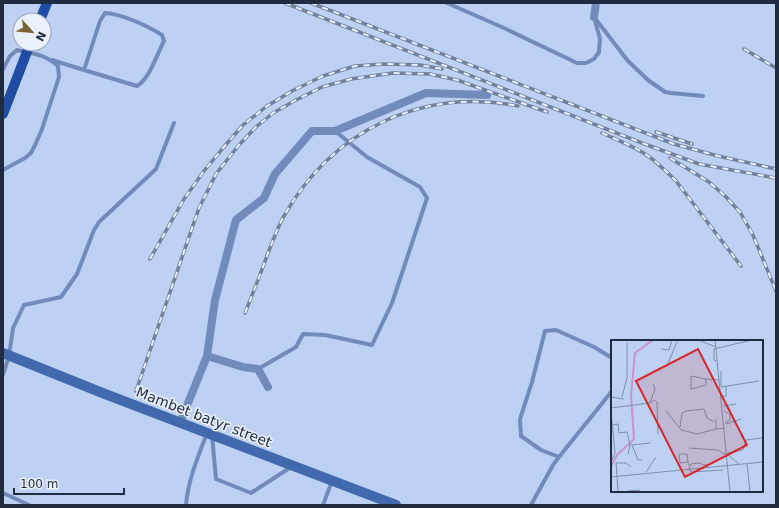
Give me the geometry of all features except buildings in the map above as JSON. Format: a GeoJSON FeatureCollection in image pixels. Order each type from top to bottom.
{"type":"FeatureCollection","features":[{"type":"Feature","properties":{"kind":"main road"},"geometry":{"type":"LineString","coordinates":[[3,114],[27,52]]}},
{"type":"Feature","properties":{"kind":"main road","name":"Mambet batyr street"},"geometry":{"type":"LineString","coordinates":[[6,354],[91,389],[395,505]]}},
{"type":"Feature","properties":{"kind":"street"},"geometry":{"type":"LineString","coordinates":[[594,17],[596,3]]}},
{"type":"Feature","properties":{"kind":"street"},"geometry":{"type":"LineString","coordinates":[[180,422],[207,356],[215,300],[236,220],[264,198],[274,174],[312,131],[335,131],[426,93],[487,95]]}},
{"type":"Feature","properties":{"kind":"street"},"geometry":{"type":"LineString","coordinates":[[207,356],[243,367],[258,369],[268,387]]}},
{"type":"Feature","properties":{"kind":"lane"},"geometry":{"type":"LineString","coordinates":[[447,3],[504,28],[577,64],[586,63],[594,59],[599,52],[600,39],[594,17]]}},
{"type":"Feature","properties":{"kind":"lane"},"geometry":{"type":"LineString","coordinates":[[3,69],[10,56],[17,50],[40,55],[52,60],[84,70],[137,86],[142,83],[150,70],[164,40],[162,35],[139,23],[111,13],[105,13],[100,21],[84,70]]}},
{"type":"Feature","properties":{"kind":"lane"},"geometry":{"type":"LineString","coordinates":[[594,17],[628,61],[665,92],[703,96]]}},
{"type":"Feature","properties":{"kind":"lane"},"geometry":{"type":"LineString","coordinates":[[3,170],[25,158],[31,152],[42,129],[59,77],[58,66],[52,60]]}},
{"type":"Feature","properties":{"kind":"lane"},"geometry":{"type":"LineString","coordinates":[[3,375],[6,354],[13,328],[24,305],[61,297],[77,274],[94,230],[99,222],[156,169],[174,123]]}},
{"type":"Feature","properties":{"kind":"lane"},"geometry":{"type":"LineString","coordinates":[[258,369],[296,346],[303,334],[325,335],[372,345],[392,303],[420,221],[427,198],[420,187],[366,157],[335,131]]}},
{"type":"Feature","properties":{"kind":"lane"},"geometry":{"type":"LineString","coordinates":[[559,457],[541,450],[521,436],[520,419],[532,382],[545,331],[556,330],[594,347],[611,357]]}},
{"type":"Feature","properties":{"kind":"lane"},"geometry":{"type":"LineString","coordinates":[[531,505],[553,465],[611,392]]}},
{"type":"Feature","properties":{"kind":"lane"},"geometry":{"type":"LineString","coordinates":[[210,434],[216,479],[251,493],[294,466]]}},
{"type":"Feature","properties":{"kind":"lane"},"geometry":{"type":"LineString","coordinates":[[186,505],[191,477],[210,434]]}},
{"type":"Feature","properties":{"kind":"lane"},"geometry":{"type":"LineString","coordinates":[[323,505],[332,480]]}},
{"type":"Feature","properties":{"kind":"lane"},"geometry":{"type":"LineString","coordinates":[[3,493],[29,505]]}},
{"type":"Feature","properties":{"kind":"railway"},"geometry":{"type":"LineString","coordinates":[[285,3],[699,164],[776,178]]}},
{"type":"Feature","properties":{"kind":"railway"},"geometry":{"type":"LineString","coordinates":[[311,3],[674,144],[776,169]]}},
{"type":"Feature","properties":{"kind":"railway"},"geometry":{"type":"LineString","coordinates":[[744,49],[776,68]]}},
{"type":"Feature","properties":{"kind":"railway"},"geometry":{"type":"LineString","coordinates":[[150,259],[184,199],[204,171],[243,125],[267,106],[292,91],[323,76],[355,66],[384,64],[420,65],[442,69]]}},
{"type":"Feature","properties":{"kind":"railway"},"geometry":{"type":"LineString","coordinates":[[136,391],[199,208],[216,174],[238,146],[256,127],[273,113],[322,87],[351,79],[393,73],[430,74],[457,80],[547,112]]}},
{"type":"Feature","properties":{"kind":"railway"},"geometry":{"type":"LineString","coordinates":[[245,313],[275,234],[284,216],[304,186],[327,160],[354,139],[383,122],[414,110],[447,103],[482,102],[518,106]]}},
{"type":"Feature","properties":{"kind":"railway"},"geometry":{"type":"LineString","coordinates":[[656,132],[692,144]]}},
{"type":"Feature","properties":{"kind":"railway"},"geometry":{"type":"LineString","coordinates":[[602,133],[643,152],[666,171],[676,181],[741,266]]}},
{"type":"Feature","properties":{"kind":"railway"},"geometry":{"type":"LineString","coordinates":[[670,158],[709,182],[740,212],[753,235],[776,291]]}}]}
